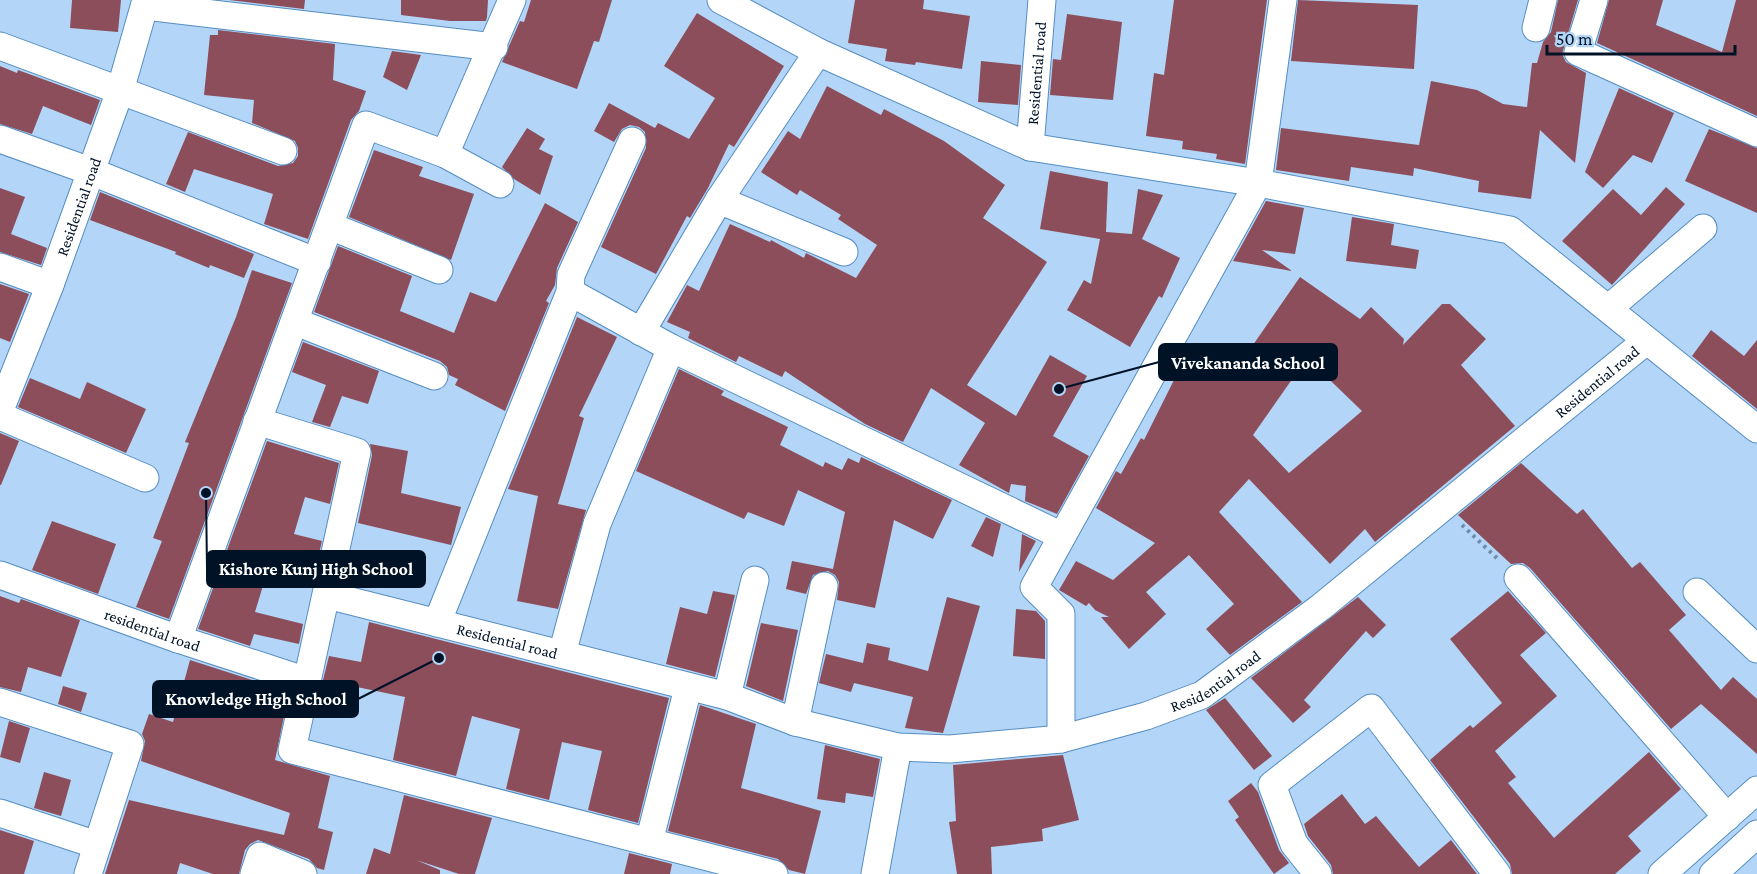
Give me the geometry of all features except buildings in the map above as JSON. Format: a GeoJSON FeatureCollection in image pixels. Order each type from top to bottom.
{"type":"FeatureCollection","features":[{"type":"Feature","properties":{"kind":"street"},"geometry":{"type":"LineString","coordinates":[[445,154],[494,47],[512,0]]}},
{"type":"Feature","properties":{"kind":"street"},"geometry":{"type":"LineString","coordinates":[[721,0],[818,52],[1030,147],[1258,183],[1510,230],[1757,429]]}},
{"type":"Feature","properties":{"kind":"street","name":"Residential road"},"geometry":{"type":"LineString","coordinates":[[1030,147],[1042,0]]}},
{"type":"Feature","properties":{"kind":"street"},"geometry":{"type":"LineString","coordinates":[[1061,739],[1061,614],[1034,587],[1258,183],[1283,0]]}},
{"type":"Feature","properties":{"kind":"street"},"geometry":{"type":"LineString","coordinates":[[1536,28],[1543,0]]}},
{"type":"Feature","properties":{"kind":"street"},"geometry":{"type":"LineString","coordinates":[[1594,0],[1578,52],[1757,133]]}},
{"type":"Feature","properties":{"kind":"street"},"geometry":{"type":"LineString","coordinates":[[145,3],[494,47]]}},
{"type":"Feature","properties":{"kind":"street","name":"Residential road"},"geometry":{"type":"LineString","coordinates":[[0,410],[50,285],[120,91],[145,3]]}},
{"type":"Feature","properties":{"kind":"street"},"geometry":{"type":"LineString","coordinates":[[0,46],[283,152]]}},
{"type":"Feature","properties":{"kind":"street"},"geometry":{"type":"LineString","coordinates":[[641,332],[719,200],[818,52]]}},
{"type":"Feature","properties":{"kind":"street"},"geometry":{"type":"LineString","coordinates":[[178,639],[257,421],[296,322],[366,125],[445,154],[500,184]]}},
{"type":"Feature","properties":{"kind":"street"},"geometry":{"type":"LineString","coordinates":[[0,139],[90,171],[317,262]]}},
{"type":"Feature","properties":{"kind":"street"},"geometry":{"type":"LineString","coordinates":[[437,623],[570,292],[571,275],[632,141]]}},
{"type":"Feature","properties":{"kind":"street"},"geometry":{"type":"LineString","coordinates":[[719,200],[844,252]]}},
{"type":"Feature","properties":{"kind":"street"},"geometry":{"type":"LineString","coordinates":[[330,226],[439,270]]}},
{"type":"Feature","properties":{"kind":"street"},"geometry":{"type":"LineString","coordinates":[[1609,308],[1703,228]]}},
{"type":"Feature","properties":{"kind":"street"},"geometry":{"type":"LineString","coordinates":[[0,267],[50,285]]}},
{"type":"Feature","properties":{"kind":"street"},"geometry":{"type":"LineString","coordinates":[[570,292],[671,348],[1062,536]]}},
{"type":"Feature","properties":{"kind":"street"},"geometry":{"type":"LineString","coordinates":[[296,322],[434,376]]}},
{"type":"Feature","properties":{"kind":"street","name":"Residential road"},"geometry":{"type":"LineString","coordinates":[[327,595],[727,696],[795,722],[898,747],[950,750],[1061,739],[1146,716],[1202,696],[1321,607],[1646,341]]}},
{"type":"Feature","properties":{"kind":"street"},"geometry":{"type":"LineString","coordinates":[[562,654],[597,524],[671,348]]}},
{"type":"Feature","properties":{"kind":"street"},"geometry":{"type":"LineString","coordinates":[[0,416],[145,478]]}},
{"type":"Feature","properties":{"kind":"street"},"geometry":{"type":"LineString","coordinates":[[257,421],[357,452],[292,750],[649,842],[713,867],[774,874]]}},
{"type":"Feature","properties":{"kind":"street","name":"residential road"},"geometry":{"type":"LineString","coordinates":[[0,575],[178,639],[307,681]]}},
{"type":"Feature","properties":{"kind":"street"},"geometry":{"type":"LineString","coordinates":[[1518,578],[1727,817]]}},
{"type":"Feature","properties":{"kind":"street"},"geometry":{"type":"LineString","coordinates":[[727,696],[755,580]]}},
{"type":"Feature","properties":{"kind":"street"},"geometry":{"type":"LineString","coordinates":[[795,722],[824,586]]}},
{"type":"Feature","properties":{"kind":"street"},"geometry":{"type":"LineString","coordinates":[[1697,592],[1757,649]]}},
{"type":"Feature","properties":{"kind":"street"},"geometry":{"type":"LineString","coordinates":[[649,842],[688,688]]}},
{"type":"Feature","properties":{"kind":"street"},"geometry":{"type":"LineString","coordinates":[[0,702],[130,744],[88,874]]}},
{"type":"Feature","properties":{"kind":"street"},"geometry":{"type":"LineString","coordinates":[[1318,874],[1294,844],[1272,785],[1371,708],[1497,874]]}},
{"type":"Feature","properties":{"kind":"street"},"geometry":{"type":"LineString","coordinates":[[874,874],[898,747]]}},
{"type":"Feature","properties":{"kind":"street"},"geometry":{"type":"LineString","coordinates":[[1662,874],[1757,790]]}},
{"type":"Feature","properties":{"kind":"street"},"geometry":{"type":"LineString","coordinates":[[0,813],[97,845]]}},
{"type":"Feature","properties":{"kind":"street"},"geometry":{"type":"LineString","coordinates":[[1713,874],[1757,834]]}},
{"type":"Feature","properties":{"kind":"street"},"geometry":{"type":"LineString","coordinates":[[254,874],[260,856],[303,874]]}},
{"type":"Feature","properties":{"kind":"path"},"geometry":{"type":"LineString","coordinates":[[1442,506],[1518,578]]}},
{"type":"Feature","properties":{"kind":"place","name":"Vivekananda School"},"geometry":{"type":"Point","coordinates":[1059,389]}},
{"type":"Feature","properties":{"kind":"place","name":"Kishore Kunj High School"},"geometry":{"type":"Point","coordinates":[206,493]}},
{"type":"Feature","properties":{"kind":"place","name":"Knowledge High School"},"geometry":{"type":"Point","coordinates":[439,658]}}]}
